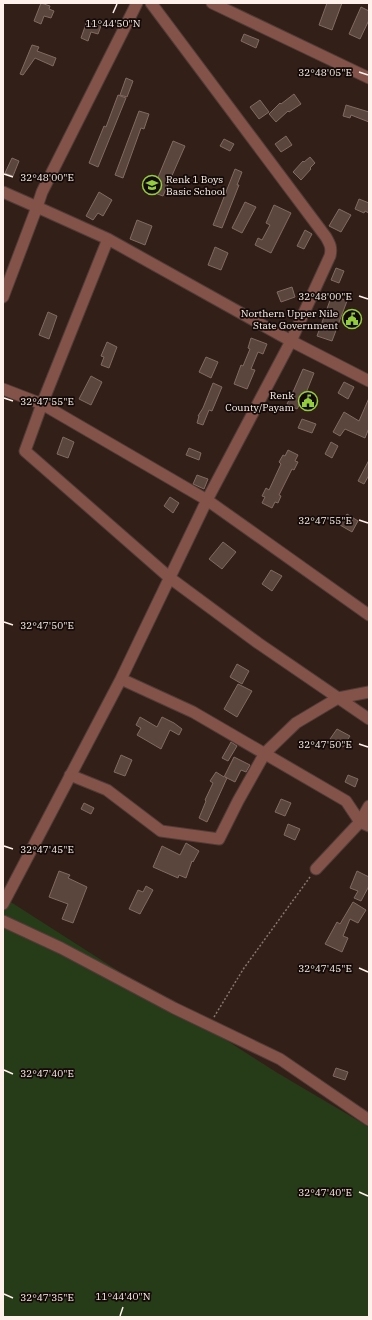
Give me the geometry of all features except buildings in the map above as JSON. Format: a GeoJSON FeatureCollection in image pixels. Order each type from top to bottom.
{"type":"FeatureCollection","features":[{"type":"Feature","properties":{"kind":"street"},"geometry":{"type":"LineString","coordinates":[[3,297],[42,192],[137,3]]}},
{"type":"Feature","properties":{"kind":"street"},"geometry":{"type":"LineString","coordinates":[[3,904],[121,678],[207,500],[291,341],[330,256],[331,250],[326,237],[151,3]]}},
{"type":"Feature","properties":{"kind":"street"},"geometry":{"type":"LineString","coordinates":[[212,3],[369,78]]}},
{"type":"Feature","properties":{"kind":"street"},"geometry":{"type":"LineString","coordinates":[[3,192],[108,239],[291,341],[369,381]]}},
{"type":"Feature","properties":{"kind":"street"},"geometry":{"type":"LineString","coordinates":[[108,239],[42,404],[26,451],[170,578],[258,643],[369,719]]}},
{"type":"Feature","properties":{"kind":"street"},"geometry":{"type":"LineString","coordinates":[[3,389],[42,404],[207,500],[369,615]]}},
{"type":"Feature","properties":{"kind":"street"},"geometry":{"type":"LineString","coordinates":[[121,678],[193,712],[346,801],[364,824]]}},
{"type":"Feature","properties":{"kind":"street"},"geometry":{"type":"LineString","coordinates":[[70,775],[107,790],[161,831],[219,839],[265,753],[296,723],[338,698],[369,692]]}},
{"type":"Feature","properties":{"kind":"street"},"geometry":{"type":"LineString","coordinates":[[316,869],[364,824],[369,806]]}},
{"type":"Feature","properties":{"kind":"street"},"geometry":{"type":"LineString","coordinates":[[3,921],[61,948],[174,1008],[280,1059],[369,1120]]}},
{"type":"Feature","properties":{"kind":"path"},"geometry":{"type":"LineString","coordinates":[[209,1025],[244,968],[316,869]]}},
{"type":"Feature","properties":{"kind":"green space"},"geometry":{"type":"Polygon","coordinates":[[[3,897],[276,1072],[369,1127],[369,1317],[3,1317],[3,897]]]}},
{"type":"Feature","properties":{"kind":"place","name":"Renk 1 Boys Basic School"},"geometry":{"type":"Point","coordinates":[152,185]}},
{"type":"Feature","properties":{"kind":"place","name":"Northern Upper Nile State Government"},"geometry":{"type":"Point","coordinates":[352,319]}},
{"type":"Feature","properties":{"kind":"place","name":"Renk County/Payam"},"geometry":{"type":"Point","coordinates":[308,401]}}]}
